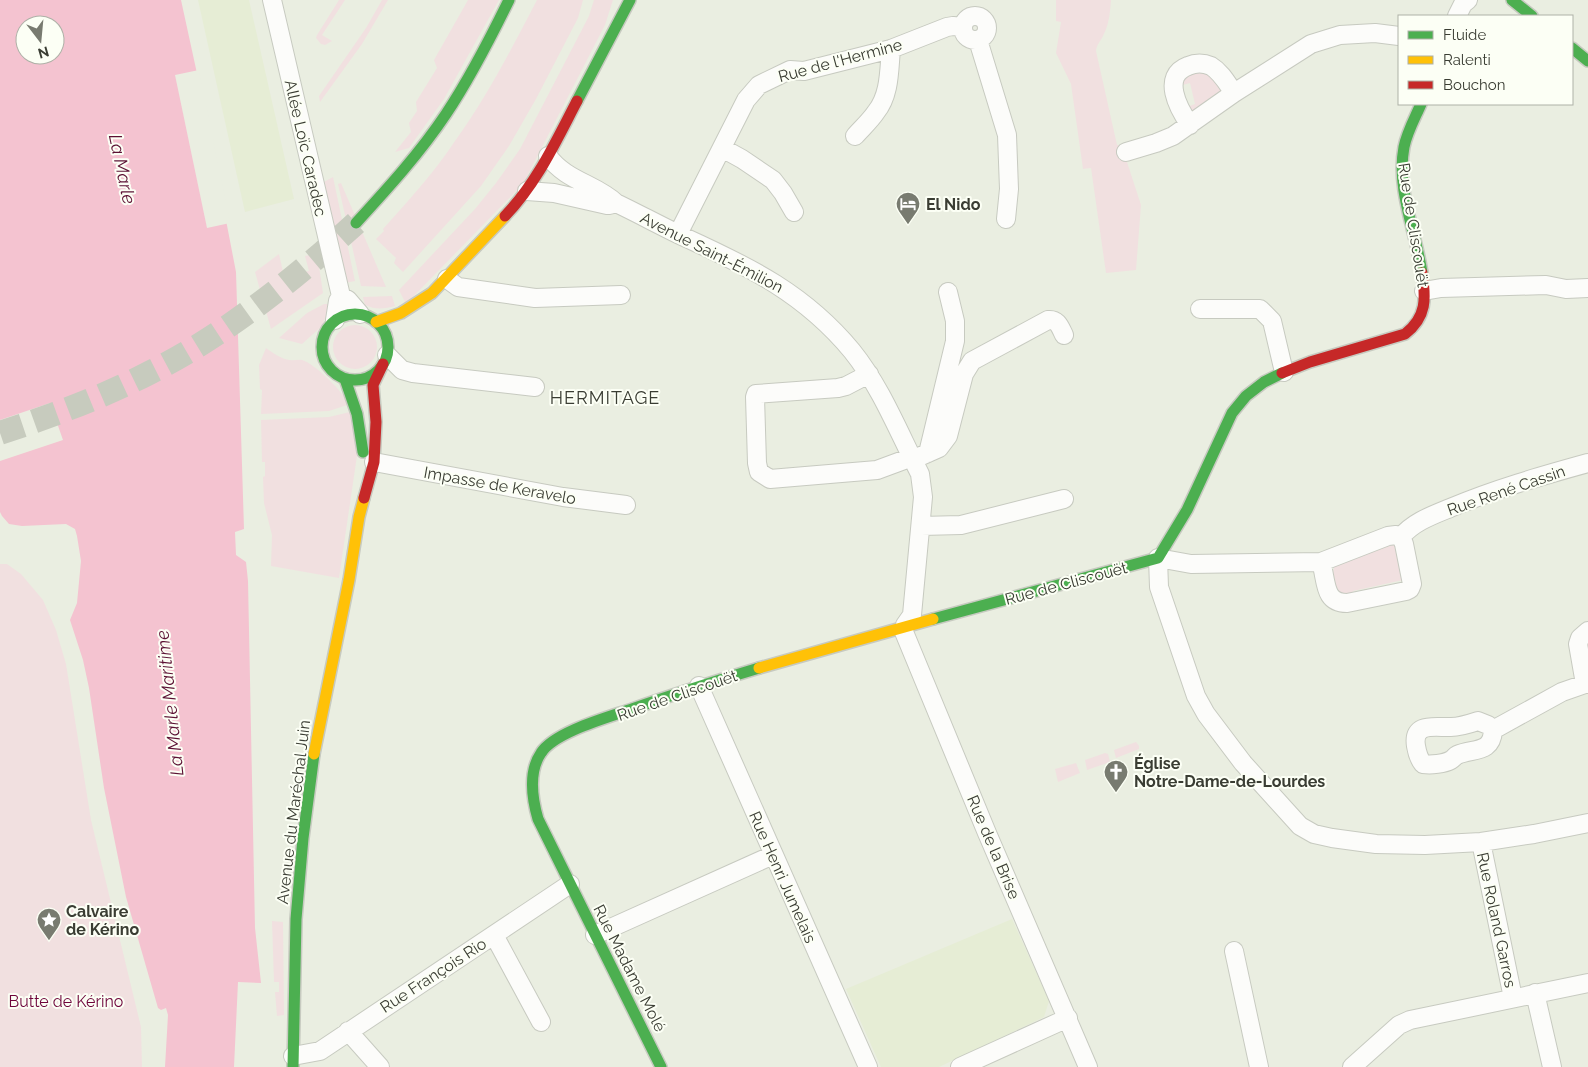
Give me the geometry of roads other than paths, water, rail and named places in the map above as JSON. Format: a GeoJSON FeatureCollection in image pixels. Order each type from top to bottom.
{"type":"FeatureCollection","features":[{"type":"Feature","properties":{"kind":"main road"},"geometry":{"type":"LineString","coordinates":[[356,223],[388,188],[445,115],[469,78],[510,0]]}},
{"type":"Feature","properties":{"kind":"main road"},"geometry":{"type":"LineString","coordinates":[[613,31],[620,0]]}},
{"type":"Feature","properties":{"kind":"main road"},"geometry":{"type":"LineString","coordinates":[[376,322],[404,311],[421,298],[432,293],[520,201],[548,156],[630,0]]}},
{"type":"Feature","properties":{"kind":"main road"},"geometry":{"type":"LineString","coordinates":[[1512,0],[1518,6],[1525,8]]}},
{"type":"Feature","properties":{"kind":"main road"},"geometry":{"type":"LineString","coordinates":[[1573,49],[1588,61]]}},
{"type":"Feature","properties":{"kind":"main road","name":"Rue de Cliscouët"},"geometry":{"type":"LineString","coordinates":[[570,884],[536,812],[533,775],[540,752],[547,745],[572,733],[667,696],[699,686],[905,625],[1158,558],[1187,510],[1236,405],[1251,390],[1284,372],[1410,331],[1418,322],[1422,313],[1424,291],[1423,272],[1406,196],[1403,164],[1404,145],[1421,105]]}},
{"type":"Feature","properties":{"kind":"main road"},"geometry":{"type":"LineString","coordinates":[[416,318],[427,306],[432,293]]}},
{"type":"Feature","properties":{"kind":"main road"},"geometry":{"type":"LineString","coordinates":[[360,314],[376,322],[385,333],[386,356],[376,373],[367,378],[356,380],[345,379],[331,371],[323,358],[321,350],[324,333],[335,320],[343,316],[360,314]]}},
{"type":"Feature","properties":{"kind":"main road","name":"Avenue du Maréchal Juin"},"geometry":{"type":"LineString","coordinates":[[359,517],[374,462],[376,422],[373,385],[396,338]]}},
{"type":"Feature","properties":{"kind":"main road","name":"Avenue du Maréchal Juin"},"geometry":{"type":"LineString","coordinates":[[293,1061],[296,919],[312,763],[349,580],[359,517],[362,433],[358,413],[345,379]]}},
{"type":"Feature","properties":{"kind":"main road","name":"Rue Madame Molé"},"geometry":{"type":"LineString","coordinates":[[570,884],[661,1067]]}},
{"type":"Feature","properties":{"kind":"street","name":"Allée Loïc Caradec"},"geometry":{"type":"LineString","coordinates":[[272,0],[341,296],[338,301],[335,320]]}},
{"type":"Feature","properties":{"kind":"street","name":"Rue de l'Hermine"},"geometry":{"type":"LineString","coordinates":[[678,234],[746,100],[759,85],[790,70],[804,71],[891,49],[953,26],[963,27],[966,36],[970,39],[978,40],[1007,135],[1009,189],[1006,219]]}},
{"type":"Feature","properties":{"kind":"street"},"geometry":{"type":"LineString","coordinates":[[1126,152],[1173,136],[1288,57],[1325,38],[1340,34],[1398,36]]}},
{"type":"Feature","properties":{"kind":"street"},"geometry":{"type":"LineString","coordinates":[[855,136],[877,111],[884,98],[889,80],[891,49]]}},
{"type":"Feature","properties":{"kind":"street"},"geometry":{"type":"LineString","coordinates":[[1190,125],[1179,107],[1173,83],[1175,75],[1183,68],[1193,64],[1208,65],[1224,78],[1234,93]]}},
{"type":"Feature","properties":{"kind":"street"},"geometry":{"type":"LineString","coordinates":[[722,148],[773,180],[794,212]]}},
{"type":"Feature","properties":{"kind":"street","name":"Avenue Saint-Émilion"},"geometry":{"type":"LineString","coordinates":[[548,156],[554,164],[576,180],[608,196],[616,203],[708,247],[768,279],[795,296],[823,318],[869,374],[920,456],[923,497],[921,526],[912,615],[905,625]]}},
{"type":"Feature","properties":{"kind":"street","name":"Avenue Saint-Émilion"},"geometry":{"type":"LineString","coordinates":[[527,191],[554,193],[607,205],[616,203]]}},
{"type":"Feature","properties":{"kind":"street"},"geometry":{"type":"LineString","coordinates":[[447,279],[458,287],[535,298],[621,295]]}},
{"type":"Feature","properties":{"kind":"street"},"geometry":{"type":"LineString","coordinates":[[1424,291],[1441,288],[1546,285],[1566,288],[1588,288]]}},
{"type":"Feature","properties":{"kind":"street"},"geometry":{"type":"LineString","coordinates":[[920,456],[955,341],[955,322],[948,292]]}},
{"type":"Feature","properties":{"kind":"street"},"geometry":{"type":"LineString","coordinates":[[341,296],[348,300],[360,314]]}},
{"type":"Feature","properties":{"kind":"street"},"geometry":{"type":"LineString","coordinates":[[1200,309],[1260,309],[1272,321],[1284,372]]}},
{"type":"Feature","properties":{"kind":"street"},"geometry":{"type":"LineString","coordinates":[[869,374],[838,388],[756,394],[759,472],[770,479],[877,470],[939,448],[948,436],[964,374],[972,361],[1048,320],[1059,324],[1064,335]]}},
{"type":"Feature","properties":{"kind":"street"},"geometry":{"type":"LineString","coordinates":[[386,356],[402,370],[413,373],[535,387]]}},
{"type":"Feature","properties":{"kind":"street","name":"Impasse de Keravelo"},"geometry":{"type":"LineString","coordinates":[[374,462],[564,498],[626,505]]}},
{"type":"Feature","properties":{"kind":"street","name":"Rue René Cassin"},"geometry":{"type":"LineString","coordinates":[[1401,537],[1406,530],[1416,524],[1475,498],[1588,463]]}},
{"type":"Feature","properties":{"kind":"street"},"geometry":{"type":"LineString","coordinates":[[921,526],[961,526],[1064,499]]}},
{"type":"Feature","properties":{"kind":"street"},"geometry":{"type":"LineString","coordinates":[[1321,562],[1330,596],[1338,603],[1348,604],[1406,591],[1410,589],[1412,584],[1404,544],[1401,537],[1396,535],[1388,536],[1321,562],[1191,564],[1158,558],[1159,587],[1196,696],[1206,714],[1243,763],[1300,826],[1314,834],[1376,844],[1456,844],[1534,834],[1588,823]]}},
{"type":"Feature","properties":{"kind":"street","name":"Rue de la Brise"},"geometry":{"type":"LineString","coordinates":[[905,625],[904,632],[987,833],[1088,1067]]}},
{"type":"Feature","properties":{"kind":"street"},"geometry":{"type":"LineString","coordinates":[[1493,730],[1562,692],[1587,684],[1578,644],[1580,638],[1588,631]]}},
{"type":"Feature","properties":{"kind":"street","name":"Rue Henri Jumelais"},"geometry":{"type":"LineString","coordinates":[[699,686],[868,1067]]}},
{"type":"Feature","properties":{"kind":"street","name":"Rue Roland Garros"},"geometry":{"type":"LineString","coordinates":[[1481,842],[1513,998]]}},
{"type":"Feature","properties":{"kind":"street"},"geometry":{"type":"LineString","coordinates":[[595,935],[773,855]]}},
{"type":"Feature","properties":{"kind":"street","name":"Rue François Rio"},"geometry":{"type":"LineString","coordinates":[[293,1061],[320,1051],[570,884]]}},
{"type":"Feature","properties":{"kind":"street"},"geometry":{"type":"LineString","coordinates":[[494,936],[541,1022]]}},
{"type":"Feature","properties":{"kind":"street"},"geometry":{"type":"LineString","coordinates":[[1234,951],[1258,1067]]}},
{"type":"Feature","properties":{"kind":"street"},"geometry":{"type":"LineString","coordinates":[[1352,1067],[1399,1025],[1410,1020],[1588,983]]}},
{"type":"Feature","properties":{"kind":"street"},"geometry":{"type":"LineString","coordinates":[[1536,993],[1552,1067]]}},
{"type":"Feature","properties":{"kind":"street"},"geometry":{"type":"LineString","coordinates":[[960,1067],[1068,1018]]}},
{"type":"Feature","properties":{"kind":"street"},"geometry":{"type":"LineString","coordinates":[[348,1032],[380,1067]]}},
{"type":"Feature","properties":{"kind":"water"},"geometry":{"type":"Polygon","coordinates":[[[0,0],[181,0],[203,101],[236,272],[244,529],[235,532],[236,555],[246,562],[248,581],[255,928],[261,983],[238,982],[234,1067],[165,1067],[168,1015],[166,1008],[161,1010],[158,1008],[126,897],[104,788],[89,688],[83,660],[70,620],[77,603],[81,561],[75,529],[66,524],[22,526],[9,524],[0,512],[0,461],[63,440],[50,403],[0,420],[0,0]]]}},
{"type":"Feature","properties":{"kind":"tunnel"},"geometry":{"type":"LineString","coordinates":[[0,433],[96,398],[179,357],[206,341],[259,304],[356,223]]}},
{"type":"Feature","properties":{"kind":"place","name":"El Nido"},"geometry":{"type":"Point","coordinates":[908,225]}},
{"type":"Feature","properties":{"kind":"place","name":"Église Notre-Dame-de-Lourdes"},"geometry":{"type":"Point","coordinates":[1116,793]}},
{"type":"Feature","properties":{"kind":"place","name":"Calvaire de Kérino"},"geometry":{"type":"Point","coordinates":[49,941]}},
{"type":"Feature","properties":{"kind":"district","name":"HERMITAGE"},"geometry":{"type":"Point","coordinates":[605,398]}},
{"type":"Feature","properties":{"kind":"water label","name":"La Marle"},"geometry":{"type":"Point","coordinates":[122,169]}},
{"type":"Feature","properties":{"kind":"water label","name":"La Marle Maritime"},"geometry":{"type":"Point","coordinates":[170,703]}},
{"type":"Feature","properties":{"kind":"park label","name":"Butte de Kérino"},"geometry":{"type":"Point","coordinates":[66,1001]}}]}
